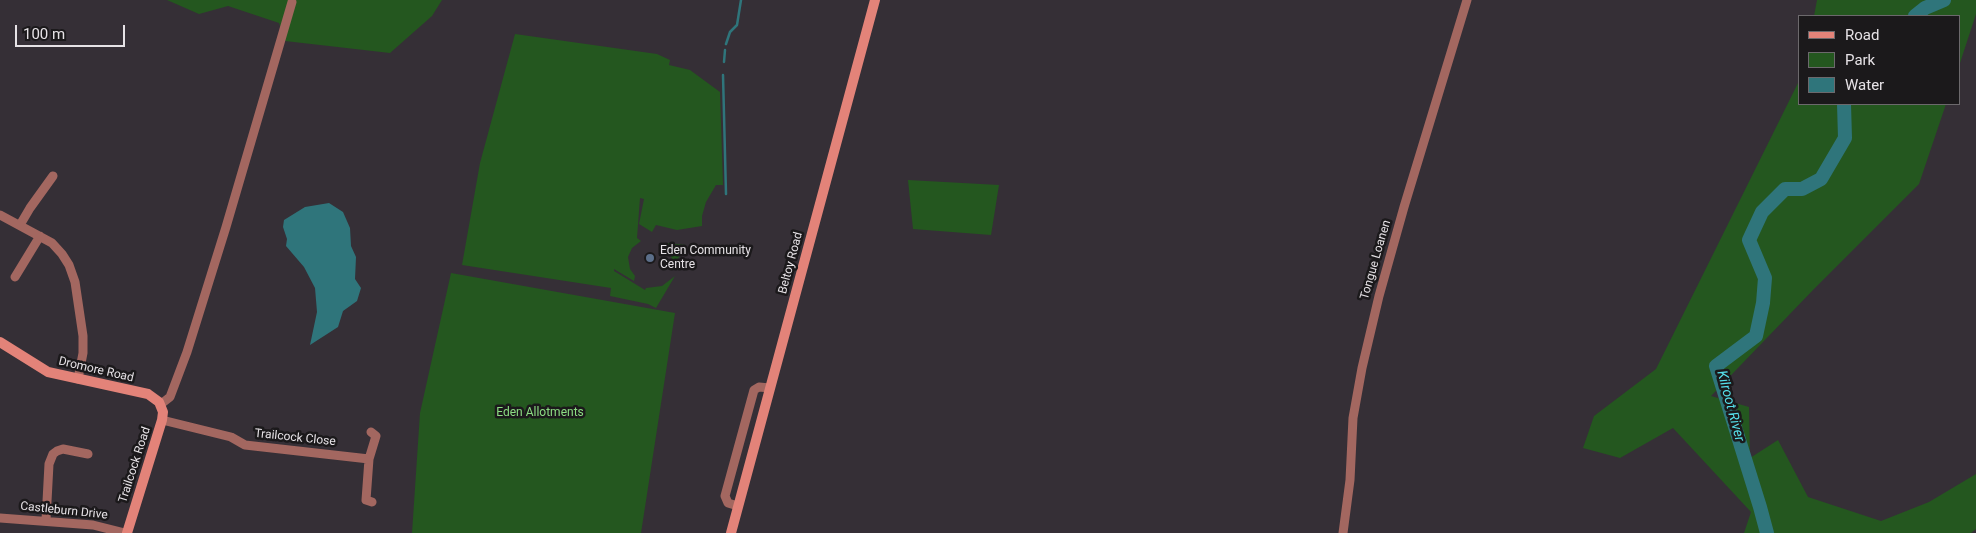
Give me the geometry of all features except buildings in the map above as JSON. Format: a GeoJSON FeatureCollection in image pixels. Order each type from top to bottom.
{"type":"FeatureCollection","features":[{"type":"Feature","properties":{"kind":"main road","name":"Beltoy Road"},"geometry":{"type":"LineString","coordinates":[[731,533],[875,0]]}},
{"type":"Feature","properties":{"kind":"main road","name":"Dromore Road"},"geometry":{"type":"LineString","coordinates":[[0,342],[48,372],[150,395],[161,404]]}},
{"type":"Feature","properties":{"kind":"main road","name":"Trailcock Road"},"geometry":{"type":"LineString","coordinates":[[126,533],[162,420],[161,404]]}},
{"type":"Feature","properties":{"kind":"street","name":"Tongue Loanen"},"geometry":{"type":"LineString","coordinates":[[1343,533],[1350,480],[1353,418],[1362,368],[1379,296],[1404,207],[1467,0]]}},
{"type":"Feature","properties":{"kind":"street"},"geometry":{"type":"LineString","coordinates":[[161,404],[170,397],[187,352],[292,2]]}},
{"type":"Feature","properties":{"kind":"street"},"geometry":{"type":"LineString","coordinates":[[20,225],[53,176]]}},
{"type":"Feature","properties":{"kind":"street"},"geometry":{"type":"LineString","coordinates":[[0,215],[40,236],[58,249],[72,272],[83,344],[78,379]]}},
{"type":"Feature","properties":{"kind":"street"},"geometry":{"type":"LineString","coordinates":[[15,277],[40,236]]}},
{"type":"Feature","properties":{"kind":"street"},"geometry":{"type":"LineString","coordinates":[[738,506],[728,504],[725,496],[754,390],[770,388]]}},
{"type":"Feature","properties":{"kind":"street","name":"Trailcock Close"},"geometry":{"type":"LineString","coordinates":[[162,420],[231,437],[245,445],[369,459]]}},
{"type":"Feature","properties":{"kind":"street"},"geometry":{"type":"LineString","coordinates":[[365,502],[369,459],[376,435]]}},
{"type":"Feature","properties":{"kind":"street"},"geometry":{"type":"LineString","coordinates":[[46,520],[49,464],[53,454],[57,450],[63,449],[88,454]]}},
{"type":"Feature","properties":{"kind":"street","name":"Castleburn Drive"},"geometry":{"type":"LineString","coordinates":[[0,518],[92,525],[126,533]]}},
{"type":"Feature","properties":{"kind":"green space"},"geometry":{"type":"Polygon","coordinates":[[[167,0],[442,0],[432,16],[390,53],[285,41],[279,23],[228,6],[199,14],[167,0]]]}},
{"type":"Feature","properties":{"kind":"green space"},"geometry":{"type":"Polygon","coordinates":[[[1817,0],[1976,0],[1976,14],[1961,60],[1961,15],[1814,15],[1817,0]]]}},
{"type":"Feature","properties":{"kind":"green space"},"geometry":{"type":"Polygon","coordinates":[[[515,34],[657,54],[670,60],[669,65],[690,70],[720,92],[723,185],[716,185],[706,202],[702,216],[702,226],[677,230],[656,225],[652,232],[639,224],[644,199],[640,198],[637,238],[641,241],[632,248],[628,257],[630,269],[635,276],[634,281],[614,269],[614,271],[645,290],[646,288],[662,286],[675,276],[656,308],[648,304],[610,296],[611,288],[462,265],[480,163],[515,34]]]}},
{"type":"Feature","properties":{"kind":"green space"},"geometry":{"type":"Polygon","coordinates":[[[1798,83],[1798,105],[1946,105],[1919,184],[1711,396],[1749,407],[1750,458],[1778,440],[1808,497],[1881,521],[1929,502],[1976,474],[1976,529],[1971,533],[1744,533],[1751,512],[1673,428],[1620,458],[1583,448],[1594,416],[1656,369],[1798,83]]]}},
{"type":"Feature","properties":{"kind":"green space"},"geometry":{"type":"Polygon","coordinates":[[[908,180],[999,185],[991,235],[913,229],[908,180]]]}},
{"type":"Feature","properties":{"kind":"green space"},"geometry":{"type":"Polygon","coordinates":[[[668,243],[686,245],[676,262],[673,261],[667,247],[668,243]]]}},
{"type":"Feature","properties":{"kind":"green space","name":"Eden Allotments"},"geometry":{"type":"Polygon","coordinates":[[[451,273],[675,313],[641,533],[412,533],[420,413],[451,273]]]}},
{"type":"Feature","properties":{"kind":"water"},"geometry":{"type":"Polygon","coordinates":[[[329,203],[343,212],[350,228],[351,246],[356,257],[355,279],[361,288],[357,301],[343,311],[338,327],[310,345],[317,312],[315,288],[304,267],[286,246],[287,239],[283,227],[284,220],[305,207],[329,203]]]}},
{"type":"Feature","properties":{"kind":"waterway"},"geometry":{"type":"LineString","coordinates":[[726,44],[730,32],[737,25],[741,0]]}},
{"type":"Feature","properties":{"kind":"waterway","name":"Kilroot River"},"geometry":{"type":"LineString","coordinates":[[1916,15],[1925,8],[1944,0]]}},
{"type":"Feature","properties":{"kind":"waterway"},"geometry":{"type":"LineString","coordinates":[[724,62],[725,50]]}},
{"type":"Feature","properties":{"kind":"waterway"},"geometry":{"type":"LineString","coordinates":[[723,75],[726,194]]}},
{"type":"Feature","properties":{"kind":"waterway","name":"Kilroot River"},"geometry":{"type":"LineString","coordinates":[[1767,533],[1716,366],[1756,336],[1763,303],[1765,278],[1749,240],[1762,212],[1785,189],[1802,189],[1821,179],[1845,138],[1844,105]]}},
{"type":"Feature","properties":{"kind":"place","name":"Eden Community Centre"},"geometry":{"type":"Point","coordinates":[650,258]}}]}
